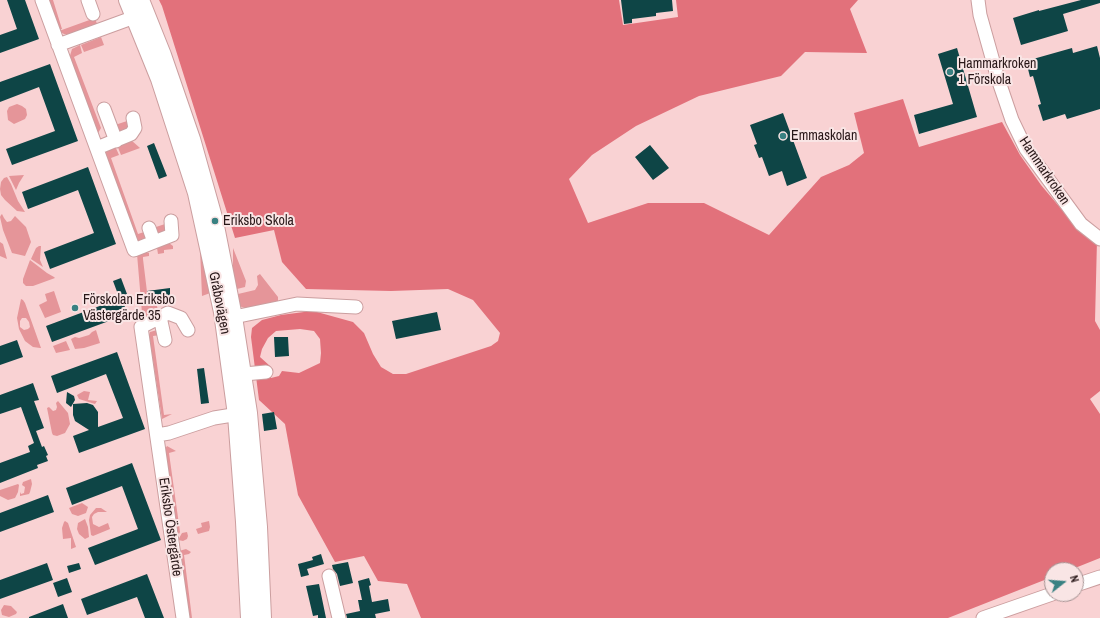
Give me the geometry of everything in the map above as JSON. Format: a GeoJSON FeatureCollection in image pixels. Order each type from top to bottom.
{"type":"FeatureCollection","features":[{"type":"Feature","properties":{"kind":"main road","name":"Gråbovägen"},"geometry":{"type":"LineString","coordinates":[[127,0],[140,10],[163,55],[192,139],[215,221],[259,526],[263,618]]}},
{"type":"Feature","properties":{"kind":"main road","name":"Gråbovägen"},"geometry":{"type":"LineString","coordinates":[[228,314],[244,374],[242,414],[244,522],[249,618]]}},
{"type":"Feature","properties":{"kind":"street"},"geometry":{"type":"LineString","coordinates":[[42,0],[134,250],[172,235],[170,221]]}},
{"type":"Feature","properties":{"kind":"street"},"geometry":{"type":"LineString","coordinates":[[88,0],[93,14]]}},
{"type":"Feature","properties":{"kind":"street","name":"Hammarkroken"},"geometry":{"type":"LineString","coordinates":[[978,0],[980,15],[998,79],[1012,120],[1026,149],[1081,224],[1100,239]]}},
{"type":"Feature","properties":{"kind":"street"},"geometry":{"type":"LineString","coordinates":[[58,44],[140,10]]}},
{"type":"Feature","properties":{"kind":"street"},"geometry":{"type":"LineString","coordinates":[[104,109],[116,141]]}},
{"type":"Feature","properties":{"kind":"street"},"geometry":{"type":"LineString","coordinates":[[97,148],[131,134],[135,128],[133,118]]}},
{"type":"Feature","properties":{"kind":"street"},"geometry":{"type":"LineString","coordinates":[[150,228],[154,242]]}},
{"type":"Feature","properties":{"kind":"street"},"geometry":{"type":"LineString","coordinates":[[228,314],[297,304],[356,307]]}},
{"type":"Feature","properties":{"kind":"street","name":"Eriksbo Östergärde"},"geometry":{"type":"LineString","coordinates":[[183,618],[158,435],[141,327],[168,313],[181,318],[188,330]]}},
{"type":"Feature","properties":{"kind":"street"},"geometry":{"type":"LineString","coordinates":[[160,317],[165,340]]}},
{"type":"Feature","properties":{"kind":"street"},"geometry":{"type":"LineString","coordinates":[[244,374],[266,372]]}},
{"type":"Feature","properties":{"kind":"street"},"geometry":{"type":"LineString","coordinates":[[158,435],[169,433],[214,418],[242,414]]}},
{"type":"Feature","properties":{"kind":"street"},"geometry":{"type":"LineString","coordinates":[[329,576],[339,618]]}},
{"type":"Feature","properties":{"kind":"street"},"geometry":{"type":"LineString","coordinates":[[1084,582],[1100,577]]}},
{"type":"Feature","properties":{"kind":"street"},"geometry":{"type":"LineString","coordinates":[[983,618],[1044,597]]}},
{"type":"Feature","properties":{"kind":"shaded area"},"geometry":{"type":"Polygon","coordinates":[[[46,0],[53,0],[62,29],[59,30],[46,0]]]}},
{"type":"Feature","properties":{"kind":"shaded area"},"geometry":{"type":"Polygon","coordinates":[[[159,0],[619,0],[623,25],[678,17],[676,0],[858,0],[850,9],[867,53],[805,52],[781,76],[699,96],[636,126],[592,155],[569,179],[588,223],[648,203],[704,203],[769,235],[821,177],[849,165],[864,153],[854,113],[903,99],[919,147],[1002,122],[1020,155],[1041,185],[1068,217],[1097,240],[1095,321],[1100,330],[1100,391],[1090,399],[1100,414],[1100,558],[1084,564],[1084,562],[1044,562],[1044,580],[948,618],[421,618],[407,584],[378,581],[364,556],[335,562],[298,495],[285,424],[259,400],[251,337],[252,328],[262,320],[281,315],[304,312],[317,312],[353,322],[364,333],[373,354],[381,367],[393,374],[406,374],[491,346],[498,341],[500,333],[473,300],[448,289],[391,291],[306,289],[282,262],[274,230],[235,238],[159,0]],[[300,329],[276,331],[268,338],[262,349],[260,357],[270,366],[271,378],[279,376],[282,371],[299,373],[320,363],[320,339],[314,331],[300,329]]]}},
{"type":"Feature","properties":{"kind":"shaded area"},"geometry":{"type":"Polygon","coordinates":[[[95,18],[97,24],[69,34],[64,34],[59,31],[95,18]]]}},
{"type":"Feature","properties":{"kind":"shaded area"},"geometry":{"type":"Polygon","coordinates":[[[101,37],[104,45],[84,52],[81,45],[101,37]]]}},
{"type":"Feature","properties":{"kind":"shaded area"},"geometry":{"type":"Polygon","coordinates":[[[80,45],[82,53],[74,57],[101,128],[97,135],[69,59],[72,49],[80,45]]]}},
{"type":"Feature","properties":{"kind":"shaded area"},"geometry":{"type":"Polygon","coordinates":[[[17,104],[26,109],[27,115],[25,119],[14,124],[8,120],[7,111],[9,107],[17,104]]]}},
{"type":"Feature","properties":{"kind":"shaded area"},"geometry":{"type":"Polygon","coordinates":[[[130,120],[131,128],[119,135],[115,125],[130,120]]]}},
{"type":"Feature","properties":{"kind":"shaded area"},"geometry":{"type":"Polygon","coordinates":[[[131,140],[140,148],[121,155],[117,145],[131,140]]]}},
{"type":"Feature","properties":{"kind":"shaded area"},"geometry":{"type":"Polygon","coordinates":[[[115,146],[119,155],[111,158],[138,234],[147,231],[148,238],[139,242],[136,240],[105,154],[108,149],[115,146]]]}},
{"type":"Feature","properties":{"kind":"shaded area"},"geometry":{"type":"Polygon","coordinates":[[[24,175],[19,183],[16,190],[9,176],[24,175]]]}},
{"type":"Feature","properties":{"kind":"shaded area"},"geometry":{"type":"Polygon","coordinates":[[[7,177],[25,212],[17,211],[1,195],[1,182],[7,177]]]}},
{"type":"Feature","properties":{"kind":"shaded area"},"geometry":{"type":"Polygon","coordinates":[[[2,214],[7,222],[11,221],[15,216],[26,227],[31,242],[25,256],[12,253],[3,230],[0,217],[2,214]]]}},
{"type":"Feature","properties":{"kind":"shaded area"},"geometry":{"type":"Polygon","coordinates":[[[168,223],[170,227],[160,236],[153,228],[168,223]]]}},
{"type":"Feature","properties":{"kind":"shaded area"},"geometry":{"type":"Polygon","coordinates":[[[0,242],[3,244],[7,259],[0,256],[0,242]]]}},
{"type":"Feature","properties":{"kind":"shaded area"},"geometry":{"type":"Polygon","coordinates":[[[169,243],[173,246],[173,249],[164,250],[164,253],[158,254],[157,248],[169,243]]]}},
{"type":"Feature","properties":{"kind":"shaded area"},"geometry":{"type":"Polygon","coordinates":[[[41,246],[40,260],[43,267],[31,259],[36,248],[41,246]]]}},
{"type":"Feature","properties":{"kind":"shaded area"},"geometry":{"type":"Polygon","coordinates":[[[233,248],[246,281],[245,287],[237,289],[238,294],[255,290],[258,285],[257,276],[260,274],[278,297],[278,301],[245,308],[239,306],[233,278],[233,248]]]}},
{"type":"Feature","properties":{"kind":"shaded area"},"geometry":{"type":"Polygon","coordinates":[[[200,249],[213,292],[202,296],[200,249]]]}},
{"type":"Feature","properties":{"kind":"shaded area"},"geometry":{"type":"Polygon","coordinates":[[[145,252],[149,253],[149,256],[143,257],[148,300],[156,301],[158,311],[145,322],[142,313],[137,254],[145,252]]]}},
{"type":"Feature","properties":{"kind":"shaded area"},"geometry":{"type":"Polygon","coordinates":[[[30,260],[55,278],[33,286],[26,286],[23,283],[23,279],[30,260]]]}},
{"type":"Feature","properties":{"kind":"shaded area"},"geometry":{"type":"Polygon","coordinates":[[[54,291],[61,312],[45,318],[39,305],[47,301],[45,294],[54,291]]]}},
{"type":"Feature","properties":{"kind":"shaded area"},"geometry":{"type":"Polygon","coordinates":[[[21,299],[25,303],[41,348],[33,347],[25,341],[19,329],[17,318],[21,299]],[[22,318],[20,321],[20,327],[24,330],[30,327],[26,318],[22,318]]]}},
{"type":"Feature","properties":{"kind":"shaded area"},"geometry":{"type":"Polygon","coordinates":[[[96,330],[100,343],[75,349],[71,339],[89,335],[96,330]]]}},
{"type":"Feature","properties":{"kind":"shaded area"},"geometry":{"type":"Polygon","coordinates":[[[157,330],[161,335],[153,336],[164,415],[172,414],[162,419],[149,335],[150,332],[157,330]]]}},
{"type":"Feature","properties":{"kind":"shaded area"},"geometry":{"type":"Polygon","coordinates":[[[66,341],[70,350],[56,353],[53,346],[66,341]]]}},
{"type":"Feature","properties":{"kind":"shaded area"},"geometry":{"type":"Polygon","coordinates":[[[84,391],[90,392],[88,400],[97,401],[95,404],[79,399],[77,395],[84,391]]]}},
{"type":"Feature","properties":{"kind":"shaded area"},"geometry":{"type":"Polygon","coordinates":[[[58,401],[68,413],[70,424],[65,433],[57,436],[53,435],[52,433],[47,408],[49,407],[53,411],[56,410],[56,403],[58,401]]]}},
{"type":"Feature","properties":{"kind":"shaded area"},"geometry":{"type":"Polygon","coordinates":[[[167,446],[176,451],[169,453],[180,532],[177,538],[165,449],[167,446]]]}},
{"type":"Feature","properties":{"kind":"shaded area"},"geometry":{"type":"Polygon","coordinates":[[[31,479],[32,484],[29,494],[20,496],[20,492],[21,494],[24,493],[25,487],[22,485],[23,482],[31,479]]]}},
{"type":"Feature","properties":{"kind":"shaded area"},"geometry":{"type":"Polygon","coordinates":[[[18,484],[18,492],[15,498],[8,500],[0,496],[0,490],[18,484]]]}},
{"type":"Feature","properties":{"kind":"shaded area"},"geometry":{"type":"Polygon","coordinates":[[[82,503],[88,507],[86,513],[78,516],[72,514],[69,508],[82,503]]]}},
{"type":"Feature","properties":{"kind":"shaded area"},"geometry":{"type":"Polygon","coordinates":[[[96,508],[101,508],[107,512],[98,512],[94,514],[92,517],[93,524],[99,527],[108,523],[110,529],[93,536],[91,535],[89,520],[90,515],[96,508]]]}},
{"type":"Feature","properties":{"kind":"shaded area"},"geometry":{"type":"Polygon","coordinates":[[[85,519],[89,537],[85,539],[79,534],[77,529],[78,523],[85,519]]]}},
{"type":"Feature","properties":{"kind":"shaded area"},"geometry":{"type":"Polygon","coordinates":[[[65,521],[68,523],[76,547],[71,549],[71,538],[63,539],[62,528],[65,521]]]}},
{"type":"Feature","properties":{"kind":"shaded area"},"geometry":{"type":"Polygon","coordinates":[[[209,521],[209,531],[198,534],[196,529],[202,527],[201,523],[209,521]]]}},
{"type":"Feature","properties":{"kind":"shaded area"},"geometry":{"type":"Polygon","coordinates":[[[187,532],[187,539],[183,541],[178,540],[182,533],[187,532]]]}},
{"type":"Feature","properties":{"kind":"shaded area"},"geometry":{"type":"Polygon","coordinates":[[[186,549],[191,552],[184,555],[192,618],[187,618],[179,551],[186,549]]]}},
{"type":"Feature","properties":{"kind":"shaded area"},"geometry":{"type":"Polygon","coordinates":[[[4,605],[11,606],[17,612],[16,614],[9,617],[2,615],[1,610],[4,605]]]}},
{"type":"Feature","properties":{"kind":"building"},"geometry":{"type":"Polygon","coordinates":[[[7,0],[25,0],[39,39],[0,53],[0,35],[17,29],[7,0]]]}},
{"type":"Feature","properties":{"kind":"building"},"geometry":{"type":"Polygon","coordinates":[[[621,0],[672,0],[673,11],[656,13],[656,16],[632,19],[632,23],[624,24],[621,0]]]}},
{"type":"Feature","properties":{"kind":"building"},"geometry":{"type":"Polygon","coordinates":[[[1081,0],[1100,0],[1100,3],[1063,14],[1068,31],[1021,45],[1013,18],[1081,0]]]}},
{"type":"Feature","properties":{"kind":"building"},"geometry":{"type":"Polygon","coordinates":[[[1097,46],[1100,58],[1100,109],[1067,119],[1065,114],[1043,121],[1038,105],[1041,104],[1033,76],[1030,77],[1026,61],[1072,48],[1073,53],[1097,46]]]}},
{"type":"Feature","properties":{"kind":"building"},"geometry":{"type":"Polygon","coordinates":[[[957,48],[977,117],[919,134],[914,115],[953,104],[938,54],[957,48]]]}},
{"type":"Feature","properties":{"kind":"building"},"geometry":{"type":"Polygon","coordinates":[[[50,64],[78,141],[12,165],[6,149],[55,131],[39,87],[0,102],[0,82],[50,64]]]}},
{"type":"Feature","properties":{"kind":"building"},"geometry":{"type":"Polygon","coordinates":[[[783,113],[807,178],[787,186],[782,171],[769,176],[762,157],[759,158],[754,145],[757,144],[750,125],[783,113]]]}},
{"type":"Feature","properties":{"kind":"building"},"geometry":{"type":"Polygon","coordinates":[[[154,143],[167,176],[159,179],[147,146],[154,143]]]}},
{"type":"Feature","properties":{"kind":"building"},"geometry":{"type":"Polygon","coordinates":[[[650,145],[669,168],[653,180],[635,157],[650,145]]]}},
{"type":"Feature","properties":{"kind":"building"},"geometry":{"type":"Polygon","coordinates":[[[88,167],[116,244],[50,269],[44,252],[94,233],[78,190],[28,209],[22,192],[88,167]]]}},
{"type":"Feature","properties":{"kind":"building"},"geometry":{"type":"Polygon","coordinates":[[[121,278],[127,294],[119,297],[113,281],[121,278]]]}},
{"type":"Feature","properties":{"kind":"building"},"geometry":{"type":"Polygon","coordinates":[[[170,288],[170,298],[148,300],[147,291],[170,288]]]}},
{"type":"Feature","properties":{"kind":"building"},"geometry":{"type":"Polygon","coordinates":[[[121,298],[128,314],[52,342],[46,326],[121,298]]]}},
{"type":"Feature","properties":{"kind":"building"},"geometry":{"type":"Polygon","coordinates":[[[437,312],[441,330],[396,339],[392,321],[437,312]]]}},
{"type":"Feature","properties":{"kind":"building"},"geometry":{"type":"Polygon","coordinates":[[[274,337],[288,337],[289,356],[275,357],[274,337]]]}},
{"type":"Feature","properties":{"kind":"building"},"geometry":{"type":"Polygon","coordinates":[[[17,340],[23,357],[0,365],[0,346],[17,340]]]}},
{"type":"Feature","properties":{"kind":"building"},"geometry":{"type":"Polygon","coordinates":[[[117,352],[145,429],[79,453],[73,436],[89,430],[75,421],[73,415],[73,404],[87,403],[93,405],[98,412],[98,427],[123,418],[106,374],[57,393],[51,376],[117,352]]]}},
{"type":"Feature","properties":{"kind":"building"},"geometry":{"type":"Polygon","coordinates":[[[204,368],[209,403],[201,404],[197,369],[204,368]]]}},
{"type":"Feature","properties":{"kind":"building"},"geometry":{"type":"Polygon","coordinates":[[[33,383],[39,400],[34,401],[44,428],[36,431],[42,447],[44,446],[48,455],[46,456],[48,461],[37,465],[38,468],[0,483],[0,463],[30,452],[28,446],[34,443],[21,407],[0,414],[0,395],[33,383]]]}},
{"type":"Feature","properties":{"kind":"building"},"geometry":{"type":"Polygon","coordinates":[[[67,392],[74,396],[75,400],[71,407],[66,403],[67,392]]]}},
{"type":"Feature","properties":{"kind":"building"},"geometry":{"type":"Polygon","coordinates":[[[274,412],[277,429],[264,431],[262,414],[274,412]]]}},
{"type":"Feature","properties":{"kind":"building"},"geometry":{"type":"Polygon","coordinates":[[[132,463],[161,540],[95,565],[88,548],[138,529],[122,486],[72,505],[66,488],[132,463]]]}},
{"type":"Feature","properties":{"kind":"building"},"geometry":{"type":"Polygon","coordinates":[[[48,495],[54,512],[0,532],[0,513],[48,495]]]}},
{"type":"Feature","properties":{"kind":"building"},"geometry":{"type":"Polygon","coordinates":[[[321,554],[324,564],[307,569],[309,575],[301,577],[298,564],[313,560],[312,557],[321,554]]]}},
{"type":"Feature","properties":{"kind":"building"},"geometry":{"type":"Polygon","coordinates":[[[348,562],[353,583],[340,586],[337,574],[332,565],[348,562]]]}},
{"type":"Feature","properties":{"kind":"building"},"geometry":{"type":"Polygon","coordinates":[[[47,563],[53,580],[0,599],[0,580],[47,563]]]}},
{"type":"Feature","properties":{"kind":"building"},"geometry":{"type":"Polygon","coordinates":[[[79,563],[81,569],[69,573],[67,566],[79,563]]]}},
{"type":"Feature","properties":{"kind":"building"},"geometry":{"type":"Polygon","coordinates":[[[147,574],[164,618],[145,618],[137,597],[87,615],[81,599],[147,574]]]}},
{"type":"Feature","properties":{"kind":"building"},"geometry":{"type":"Polygon","coordinates":[[[67,578],[72,592],[58,597],[53,583],[67,578]]]}},
{"type":"Feature","properties":{"kind":"building"},"geometry":{"type":"Polygon","coordinates":[[[369,578],[372,602],[388,599],[390,611],[375,614],[376,618],[347,618],[346,614],[360,611],[358,600],[362,600],[358,581],[369,578]]]}},
{"type":"Feature","properties":{"kind":"building"},"geometry":{"type":"Polygon","coordinates":[[[319,584],[326,618],[318,618],[318,615],[313,616],[306,586],[319,584]]]}},
{"type":"Feature","properties":{"kind":"building"},"geometry":{"type":"Polygon","coordinates":[[[63,604],[68,618],[29,618],[29,617],[63,604]]]}},
{"type":"Feature","properties":{"kind":"place","name":"Hammarkroken 1 Förskola"},"geometry":{"type":"Point","coordinates":[950,72]}},
{"type":"Feature","properties":{"kind":"place","name":"Emmaskolan"},"geometry":{"type":"Point","coordinates":[783,136]}},
{"type":"Feature","properties":{"kind":"place","name":"Eriksbo Skola"},"geometry":{"type":"Point","coordinates":[215,221]}},
{"type":"Feature","properties":{"kind":"place","name":"Förskolan Eriksbo Västergärde 35"},"geometry":{"type":"Point","coordinates":[75,308]}}]}
